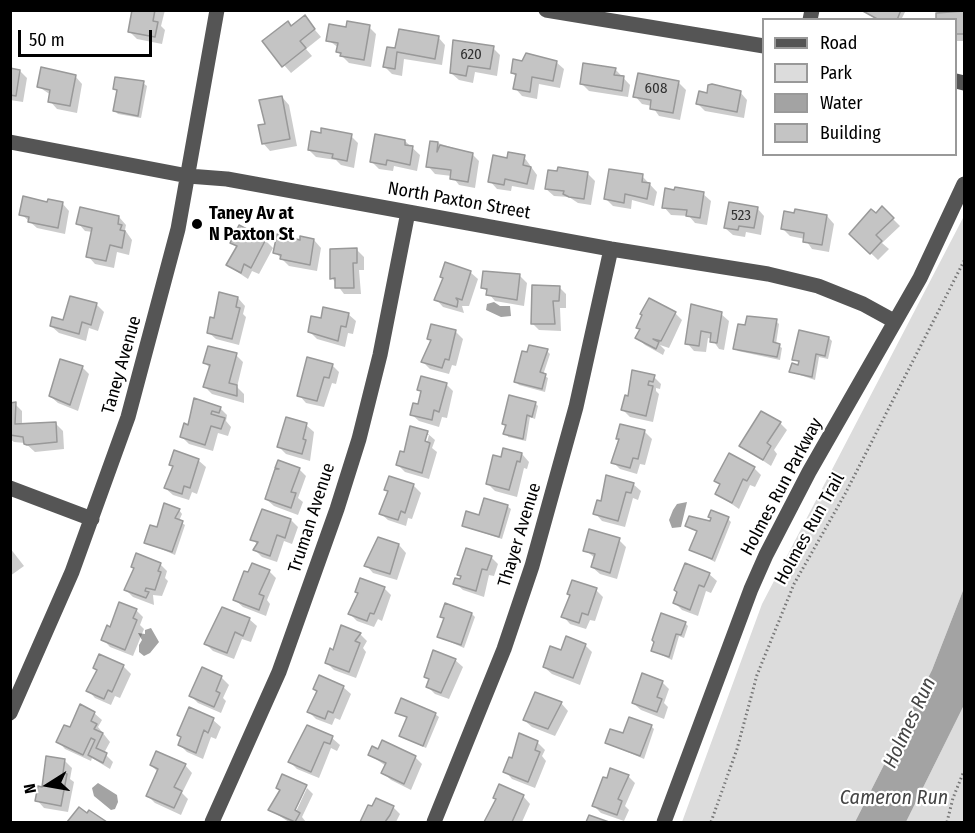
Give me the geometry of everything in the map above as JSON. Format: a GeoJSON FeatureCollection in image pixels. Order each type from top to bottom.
{"type":"FeatureCollection","features":[{"type":"Feature","properties":{"kind":"street","name":"Taney Avenue"},"geometry":{"type":"LineString","coordinates":[[10,713],[15,693],[92,519],[128,417],[161,297],[188,176],[217,10]]}},
{"type":"Feature","properties":{"kind":"street"},"geometry":{"type":"LineString","coordinates":[[546,10],[762,46]]}},
{"type":"Feature","properties":{"kind":"street","name":"North Paxton Street"},"geometry":{"type":"LineString","coordinates":[[10,141],[188,176],[238,181],[611,249],[768,274],[818,286],[863,304],[894,321]]}},
{"type":"Feature","properties":{"kind":"street","name":"Holmes Run Parkway"},"geometry":{"type":"LineString","coordinates":[[664,822],[751,589],[766,555],[894,321],[920,278],[964,184]]}},
{"type":"Feature","properties":{"kind":"street","name":"Truman Avenue"},"geometry":{"type":"LineString","coordinates":[[212,822],[279,672],[337,508],[380,355],[408,213]]}},
{"type":"Feature","properties":{"kind":"street","name":"Thayer Avenue"},"geometry":{"type":"LineString","coordinates":[[434,822],[496,670],[532,566],[576,407],[611,249]]}},
{"type":"Feature","properties":{"kind":"street"},"geometry":{"type":"LineString","coordinates":[[10,488],[92,519]]}},
{"type":"Feature","properties":{"kind":"path","name":"Holmes Run Trail"},"geometry":{"type":"LineString","coordinates":[[711,822],[737,749],[757,675],[794,584],[845,494],[964,261]]}},
{"type":"Feature","properties":{"kind":"path"},"geometry":{"type":"LineString","coordinates":[[947,822],[953,798],[964,771]]}},
{"type":"Feature","properties":{"kind":"green space"},"geometry":{"type":"Polygon","coordinates":[[[964,216],[964,588],[932,670],[855,822],[682,822],[762,604],[964,216]]]}},
{"type":"Feature","properties":{"kind":"green space"},"geometry":{"type":"Polygon","coordinates":[[[964,705],[964,822],[906,822],[958,717],[964,705]]]}},
{"type":"Feature","properties":{"kind":"water"},"geometry":{"type":"Polygon","coordinates":[[[494,302],[500,306],[510,306],[511,316],[501,317],[486,310],[487,304],[494,302]]]}},
{"type":"Feature","properties":{"kind":"water"},"geometry":{"type":"Polygon","coordinates":[[[687,502],[681,527],[672,528],[669,520],[673,510],[677,504],[687,502]]]}},
{"type":"Feature","properties":{"kind":"water","name":"Cameron Run"},"geometry":{"type":"Polygon","coordinates":[[[964,588],[964,705],[906,822],[855,822],[932,670],[964,588]]]}},
{"type":"Feature","properties":{"kind":"water"},"geometry":{"type":"Polygon","coordinates":[[[151,628],[159,642],[150,653],[144,656],[139,652],[142,640],[138,633],[145,634],[145,630],[151,628]]]}},
{"type":"Feature","properties":{"kind":"water"},"geometry":{"type":"Polygon","coordinates":[[[98,783],[117,795],[118,802],[115,809],[111,810],[94,796],[92,788],[98,783]]]}},
{"type":"Feature","properties":{"kind":"building"},"geometry":{"type":"Polygon","coordinates":[[[132,10],[155,10],[153,21],[158,22],[155,37],[128,32],[132,10]]]}},
{"type":"Feature","properties":{"kind":"building"},"geometry":{"type":"Polygon","coordinates":[[[861,10],[901,10],[898,18],[875,18],[861,10]]]}},
{"type":"Feature","properties":{"kind":"building"},"geometry":{"type":"Polygon","coordinates":[[[964,11],[964,34],[957,34],[957,18],[936,18],[936,13],[964,11]]]}},
{"type":"Feature","properties":{"kind":"building"},"geometry":{"type":"Polygon","coordinates":[[[305,15],[315,29],[300,41],[306,48],[282,67],[262,41],[288,21],[291,26],[305,15]]]}},
{"type":"Feature","properties":{"kind":"building"},"geometry":{"type":"Polygon","coordinates":[[[347,21],[370,25],[364,60],[340,56],[341,53],[336,52],[338,43],[326,41],[329,24],[346,27],[347,21]]]}},
{"type":"Feature","properties":{"kind":"building"},"geometry":{"type":"Polygon","coordinates":[[[399,29],[439,36],[435,59],[397,52],[395,69],[383,67],[387,47],[395,48],[399,29]]]}},
{"type":"Feature","properties":{"kind":"building"},"geometry":{"type":"Polygon","coordinates":[[[453,40],[494,46],[490,69],[468,66],[466,76],[450,73],[453,40]]]}},
{"type":"Feature","properties":{"kind":"building"},"geometry":{"type":"Polygon","coordinates":[[[526,53],[557,61],[553,81],[532,77],[530,92],[513,89],[516,74],[511,73],[513,59],[522,61],[526,53]]]}},
{"type":"Feature","properties":{"kind":"building"},"geometry":{"type":"Polygon","coordinates":[[[583,63],[616,68],[614,75],[624,76],[622,91],[580,84],[583,63]]]}},
{"type":"Feature","properties":{"kind":"building"},"geometry":{"type":"Polygon","coordinates":[[[41,67],[76,75],[70,106],[48,102],[50,90],[37,87],[41,67]]]}},
{"type":"Feature","properties":{"kind":"building"},"geometry":{"type":"Polygon","coordinates":[[[10,68],[20,70],[16,96],[10,95],[10,68]]]}},
{"type":"Feature","properties":{"kind":"building"},"geometry":{"type":"Polygon","coordinates":[[[638,73],[679,81],[673,113],[650,109],[651,100],[633,97],[638,73]]]}},
{"type":"Feature","properties":{"kind":"building"},"geometry":{"type":"Polygon","coordinates":[[[115,77],[144,81],[138,116],[113,111],[117,90],[113,89],[115,77]]]}},
{"type":"Feature","properties":{"kind":"building"},"geometry":{"type":"Polygon","coordinates":[[[708,85],[741,91],[737,112],[696,104],[699,91],[707,93],[708,85]]]}},
{"type":"Feature","properties":{"kind":"building"},"geometry":{"type":"Polygon","coordinates":[[[282,96],[290,139],[262,144],[258,125],[265,124],[259,100],[282,96]]]}},
{"type":"Feature","properties":{"kind":"building"},"geometry":{"type":"Polygon","coordinates":[[[321,128],[352,134],[347,161],[332,158],[333,154],[308,150],[311,131],[321,133],[321,128]]]}},
{"type":"Feature","properties":{"kind":"building"},"geometry":{"type":"Polygon","coordinates":[[[375,134],[405,140],[405,145],[413,146],[410,165],[387,160],[386,165],[370,162],[375,134]]]}},
{"type":"Feature","properties":{"kind":"building"},"geometry":{"type":"Polygon","coordinates":[[[430,141],[438,142],[437,152],[440,145],[473,153],[468,182],[450,179],[451,170],[426,167],[430,141]]]}},
{"type":"Feature","properties":{"kind":"building"},"geometry":{"type":"Polygon","coordinates":[[[508,152],[525,155],[523,165],[531,167],[527,184],[505,179],[504,185],[488,182],[493,155],[507,158],[508,152]]]}},
{"type":"Feature","properties":{"kind":"building"},"geometry":{"type":"Polygon","coordinates":[[[558,167],[588,172],[584,199],[569,197],[563,194],[564,191],[545,189],[548,170],[557,171],[558,167]]]}},
{"type":"Feature","properties":{"kind":"building"},"geometry":{"type":"Polygon","coordinates":[[[609,169],[643,174],[642,182],[650,183],[647,199],[625,194],[624,203],[604,199],[609,169]]]}},
{"type":"Feature","properties":{"kind":"building"},"geometry":{"type":"Polygon","coordinates":[[[675,187],[704,192],[700,218],[686,216],[687,210],[662,208],[665,188],[674,190],[675,187]]]}},
{"type":"Feature","properties":{"kind":"building"},"geometry":{"type":"Polygon","coordinates":[[[23,196],[47,202],[48,199],[63,202],[58,228],[28,222],[29,217],[19,215],[23,196]]]}},
{"type":"Feature","properties":{"kind":"building"},"geometry":{"type":"Polygon","coordinates":[[[729,202],[758,207],[754,228],[739,226],[738,230],[724,228],[729,202]]]}},
{"type":"Feature","properties":{"kind":"building"},"geometry":{"type":"Polygon","coordinates":[[[882,206],[894,218],[876,235],[882,241],[870,254],[849,234],[871,209],[876,213],[882,206]]]}},
{"type":"Feature","properties":{"kind":"building"},"geometry":{"type":"Polygon","coordinates":[[[80,207],[119,216],[118,224],[122,225],[120,230],[125,231],[122,248],[110,245],[106,261],[86,257],[92,228],[76,224],[80,207]]]}},
{"type":"Feature","properties":{"kind":"building"},"geometry":{"type":"Polygon","coordinates":[[[795,209],[827,215],[822,245],[803,242],[804,233],[781,229],[784,211],[794,213],[795,209]]]}},
{"type":"Feature","properties":{"kind":"building"},"geometry":{"type":"Polygon","coordinates":[[[239,225],[266,239],[251,268],[244,264],[241,273],[226,265],[237,246],[230,243],[239,225]]]}},
{"type":"Feature","properties":{"kind":"building"},"geometry":{"type":"Polygon","coordinates":[[[277,234],[300,240],[300,236],[314,239],[310,265],[280,259],[281,255],[273,253],[277,234]]]}},
{"type":"Feature","properties":{"kind":"building"},"geometry":{"type":"Polygon","coordinates":[[[357,248],[357,263],[353,263],[354,288],[335,288],[335,278],[330,279],[330,249],[357,248]]]}},
{"type":"Feature","properties":{"kind":"building"},"geometry":{"type":"Polygon","coordinates":[[[445,262],[471,271],[462,300],[456,298],[457,307],[434,300],[443,278],[440,277],[445,262]]]}},
{"type":"Feature","properties":{"kind":"building"},"geometry":{"type":"Polygon","coordinates":[[[483,271],[520,274],[517,300],[486,295],[487,289],[481,288],[483,271]]]}},
{"type":"Feature","properties":{"kind":"building"},"geometry":{"type":"Polygon","coordinates":[[[532,285],[560,286],[559,301],[553,301],[555,324],[531,324],[532,285]]]}},
{"type":"Feature","properties":{"kind":"building"},"geometry":{"type":"Polygon","coordinates":[[[219,292],[238,297],[236,307],[240,308],[232,339],[207,333],[210,317],[214,318],[219,292]]]}},
{"type":"Feature","properties":{"kind":"building"},"geometry":{"type":"Polygon","coordinates":[[[70,296],[97,303],[91,325],[82,322],[79,334],[50,326],[52,317],[63,320],[70,296]]]}},
{"type":"Feature","properties":{"kind":"building"},"geometry":{"type":"Polygon","coordinates":[[[649,298],[676,312],[661,341],[653,339],[659,342],[656,349],[635,338],[640,329],[636,328],[642,315],[640,314],[649,298]]]}},
{"type":"Feature","properties":{"kind":"building"},"geometry":{"type":"Polygon","coordinates":[[[691,304],[722,312],[717,343],[710,342],[711,333],[701,331],[699,346],[685,344],[691,304]]]}},
{"type":"Feature","properties":{"kind":"building"},"geometry":{"type":"Polygon","coordinates":[[[323,307],[349,313],[346,327],[341,326],[338,341],[308,332],[311,316],[321,318],[323,307]]]}},
{"type":"Feature","properties":{"kind":"building"},"geometry":{"type":"Polygon","coordinates":[[[747,316],[777,319],[773,342],[780,344],[777,357],[733,349],[738,324],[745,325],[747,316]]]}},
{"type":"Feature","properties":{"kind":"building"},"geometry":{"type":"Polygon","coordinates":[[[431,324],[456,330],[449,360],[445,359],[442,368],[421,362],[431,340],[427,339],[431,324]]]}},
{"type":"Feature","properties":{"kind":"building"},"geometry":{"type":"Polygon","coordinates":[[[799,330],[829,337],[825,356],[816,354],[812,377],[789,372],[792,363],[798,365],[799,361],[792,360],[799,330]]]}},
{"type":"Feature","properties":{"kind":"building"},"geometry":{"type":"Polygon","coordinates":[[[529,345],[548,349],[540,372],[546,374],[542,389],[514,382],[522,351],[527,352],[529,345]]]}},
{"type":"Feature","properties":{"kind":"building"},"geometry":{"type":"Polygon","coordinates":[[[208,346],[237,353],[229,383],[237,385],[237,396],[203,387],[210,365],[203,363],[208,346]]]}},
{"type":"Feature","properties":{"kind":"building"},"geometry":{"type":"Polygon","coordinates":[[[307,357],[333,364],[329,378],[324,377],[317,401],[297,396],[307,357]]]}},
{"type":"Feature","properties":{"kind":"building"},"geometry":{"type":"Polygon","coordinates":[[[60,359],[83,366],[70,405],[49,396],[60,359]]]}},
{"type":"Feature","properties":{"kind":"building"},"geometry":{"type":"Polygon","coordinates":[[[632,370],[655,375],[653,382],[649,381],[648,385],[653,386],[646,416],[621,410],[625,395],[628,396],[632,370]]]}},
{"type":"Feature","properties":{"kind":"building"},"geometry":{"type":"Polygon","coordinates":[[[421,376],[447,383],[439,412],[434,410],[432,420],[410,415],[413,403],[418,404],[421,391],[417,390],[421,376]]]}},
{"type":"Feature","properties":{"kind":"building"},"geometry":{"type":"Polygon","coordinates":[[[509,395],[536,402],[532,417],[527,415],[523,439],[503,434],[506,425],[502,424],[509,395]]]}},
{"type":"Feature","properties":{"kind":"building"},"geometry":{"type":"Polygon","coordinates":[[[194,398],[221,407],[219,413],[212,411],[211,414],[225,418],[221,429],[211,426],[205,445],[180,437],[184,423],[188,425],[194,398]]]}},
{"type":"Feature","properties":{"kind":"building"},"geometry":{"type":"Polygon","coordinates":[[[16,402],[15,424],[56,422],[57,442],[27,445],[24,444],[23,437],[10,435],[10,403],[16,402]]]}},
{"type":"Feature","properties":{"kind":"building"},"geometry":{"type":"Polygon","coordinates":[[[761,411],[781,422],[767,443],[771,446],[763,460],[739,446],[761,411]]]}},
{"type":"Feature","properties":{"kind":"building"},"geometry":{"type":"Polygon","coordinates":[[[286,417],[307,423],[302,454],[277,447],[286,417]]]}},
{"type":"Feature","properties":{"kind":"building"},"geometry":{"type":"Polygon","coordinates":[[[620,424],[645,430],[638,459],[633,458],[630,468],[611,463],[619,439],[616,439],[620,424]]]}},
{"type":"Feature","properties":{"kind":"building"},"geometry":{"type":"Polygon","coordinates":[[[410,426],[428,431],[425,441],[430,443],[422,473],[396,465],[400,451],[404,452],[410,426]]]}},
{"type":"Feature","properties":{"kind":"building"},"geometry":{"type":"Polygon","coordinates":[[[503,448],[522,453],[520,462],[517,461],[509,490],[486,484],[493,455],[501,457],[503,448]]]}},
{"type":"Feature","properties":{"kind":"building"},"geometry":{"type":"Polygon","coordinates":[[[174,450],[199,459],[190,488],[184,486],[182,494],[164,488],[173,466],[169,465],[174,450]]]}},
{"type":"Feature","properties":{"kind":"building"},"geometry":{"type":"Polygon","coordinates":[[[729,453],[755,467],[747,481],[743,479],[732,503],[715,494],[720,484],[714,481],[729,453]]]}},
{"type":"Feature","properties":{"kind":"building"},"geometry":{"type":"Polygon","coordinates":[[[278,460],[300,468],[291,492],[296,493],[291,508],[265,499],[275,469],[279,469],[275,468],[278,460]]]}},
{"type":"Feature","properties":{"kind":"building"},"geometry":{"type":"Polygon","coordinates":[[[606,475],[634,483],[631,493],[626,492],[618,521],[593,514],[597,500],[601,501],[606,475]]]}},
{"type":"Feature","properties":{"kind":"building"},"geometry":{"type":"Polygon","coordinates":[[[389,476],[414,484],[405,513],[401,511],[398,520],[379,514],[388,491],[384,490],[389,476]]]}},
{"type":"Feature","properties":{"kind":"building"},"geometry":{"type":"Polygon","coordinates":[[[484,498],[508,505],[499,537],[462,526],[466,511],[479,515],[484,498]]]}},
{"type":"Feature","properties":{"kind":"building"},"geometry":{"type":"Polygon","coordinates":[[[164,503],[180,509],[175,518],[183,521],[172,552],[144,543],[150,525],[157,527],[164,503]]]}},
{"type":"Feature","properties":{"kind":"building"},"geometry":{"type":"Polygon","coordinates":[[[262,509],[291,519],[285,538],[277,535],[270,556],[253,550],[258,542],[250,540],[262,509]]]}},
{"type":"Feature","properties":{"kind":"building"},"geometry":{"type":"Polygon","coordinates":[[[711,510],[729,517],[712,559],[689,550],[697,531],[685,526],[689,516],[710,521],[711,518],[708,517],[711,510]]]}},
{"type":"Feature","properties":{"kind":"building"},"geometry":{"type":"Polygon","coordinates":[[[589,529],[620,538],[610,573],[591,567],[595,554],[583,551],[589,529]]]}},
{"type":"Feature","properties":{"kind":"building"},"geometry":{"type":"Polygon","coordinates":[[[378,537],[399,544],[390,574],[364,566],[378,537]]]}},
{"type":"Feature","properties":{"kind":"building"},"geometry":{"type":"Polygon","coordinates":[[[466,548],[492,556],[487,570],[482,569],[476,591],[453,584],[455,578],[460,579],[461,576],[457,575],[466,548]]]}},
{"type":"Feature","properties":{"kind":"building"},"geometry":{"type":"Polygon","coordinates":[[[136,553],[161,563],[158,571],[161,572],[155,590],[146,588],[145,591],[149,592],[146,598],[124,590],[134,568],[131,567],[136,553]]]}},
{"type":"Feature","properties":{"kind":"building"},"geometry":{"type":"Polygon","coordinates":[[[252,563],[270,570],[259,594],[264,596],[259,610],[233,600],[244,571],[248,572],[252,563]]]}},
{"type":"Feature","properties":{"kind":"building"},"geometry":{"type":"Polygon","coordinates":[[[685,563],[710,573],[704,587],[699,585],[690,610],[673,603],[677,592],[674,590],[685,563]]]}},
{"type":"Feature","properties":{"kind":"building"},"geometry":{"type":"Polygon","coordinates":[[[360,578],[385,587],[374,614],[370,613],[367,621],[348,614],[358,593],[355,592],[360,578]]]}},
{"type":"Feature","properties":{"kind":"building"},"geometry":{"type":"Polygon","coordinates":[[[572,580],[597,588],[588,615],[582,613],[579,623],[561,617],[570,595],[567,594],[572,580]]]}},
{"type":"Feature","properties":{"kind":"building"},"geometry":{"type":"Polygon","coordinates":[[[119,602],[137,609],[133,618],[137,620],[125,650],[101,640],[107,625],[110,627],[119,602]]]}},
{"type":"Feature","properties":{"kind":"building"},"geometry":{"type":"Polygon","coordinates":[[[445,603],[472,613],[461,645],[437,637],[444,618],[440,617],[445,603]]]}},
{"type":"Feature","properties":{"kind":"building"},"geometry":{"type":"Polygon","coordinates":[[[222,607],[250,618],[243,636],[235,632],[227,653],[204,644],[222,607]]]}},
{"type":"Feature","properties":{"kind":"building"},"geometry":{"type":"Polygon","coordinates":[[[661,613],[686,622],[681,635],[676,634],[669,657],[651,651],[654,642],[652,640],[661,613]]]}},
{"type":"Feature","properties":{"kind":"building"},"geometry":{"type":"Polygon","coordinates":[[[341,625],[361,633],[355,641],[360,643],[349,672],[325,663],[330,648],[333,650],[341,625]]]}},
{"type":"Feature","properties":{"kind":"building"},"geometry":{"type":"Polygon","coordinates":[[[566,636],[586,644],[573,678],[543,667],[550,646],[561,650],[566,636]]]}},
{"type":"Feature","properties":{"kind":"building"},"geometry":{"type":"Polygon","coordinates":[[[433,650],[456,659],[441,693],[426,687],[429,679],[424,677],[433,650]]]}},
{"type":"Feature","properties":{"kind":"building"},"geometry":{"type":"Polygon","coordinates":[[[99,654],[124,665],[112,692],[108,690],[104,699],[86,691],[97,670],[93,668],[99,654]]]}},
{"type":"Feature","properties":{"kind":"building"},"geometry":{"type":"Polygon","coordinates":[[[202,667],[222,676],[216,691],[220,693],[214,707],[189,696],[202,667]]]}},
{"type":"Feature","properties":{"kind":"building"},"geometry":{"type":"Polygon","coordinates":[[[642,673],[663,681],[657,697],[662,699],[657,712],[632,703],[642,673]]]}},
{"type":"Feature","properties":{"kind":"building"},"geometry":{"type":"Polygon","coordinates":[[[319,675],[344,686],[333,713],[328,711],[325,719],[307,712],[317,691],[313,689],[319,675]]]}},
{"type":"Feature","properties":{"kind":"building"},"geometry":{"type":"Polygon","coordinates":[[[535,692],[562,702],[548,729],[523,720],[535,692]]]}},
{"type":"Feature","properties":{"kind":"building"},"geometry":{"type":"Polygon","coordinates":[[[401,698],[436,713],[423,746],[399,736],[407,717],[395,713],[401,698]]]}},
{"type":"Feature","properties":{"kind":"building"},"geometry":{"type":"Polygon","coordinates":[[[80,704],[95,712],[91,721],[97,724],[94,729],[103,733],[96,748],[107,753],[103,763],[88,755],[95,740],[91,738],[83,755],[56,742],[64,725],[70,727],[80,704]]]}},
{"type":"Feature","properties":{"kind":"building"},"geometry":{"type":"Polygon","coordinates":[[[189,707],[214,718],[208,733],[204,730],[196,753],[178,745],[181,737],[177,735],[189,707]]]}},
{"type":"Feature","properties":{"kind":"building"},"geometry":{"type":"Polygon","coordinates":[[[629,717],[652,725],[640,756],[605,743],[610,729],[623,733],[629,717]]]}},
{"type":"Feature","properties":{"kind":"building"},"geometry":{"type":"Polygon","coordinates":[[[307,725],[333,736],[330,744],[324,742],[311,772],[288,762],[307,725]]]}},
{"type":"Feature","properties":{"kind":"building"},"geometry":{"type":"Polygon","coordinates":[[[519,733],[538,741],[535,750],[540,752],[528,782],[503,772],[509,757],[512,758],[519,733]]]}},
{"type":"Feature","properties":{"kind":"building"},"geometry":{"type":"Polygon","coordinates":[[[382,740],[416,756],[404,784],[381,773],[386,763],[368,755],[372,746],[378,749],[382,740]]]}},
{"type":"Feature","properties":{"kind":"building"},"geometry":{"type":"Polygon","coordinates":[[[156,751],[186,764],[174,787],[182,791],[174,808],[146,796],[158,769],[150,765],[156,751]]]}},
{"type":"Feature","properties":{"kind":"building"},"geometry":{"type":"Polygon","coordinates":[[[46,756],[65,759],[63,773],[67,774],[61,806],[35,801],[38,786],[42,787],[46,756]]]}},
{"type":"Feature","properties":{"kind":"building"},"geometry":{"type":"Polygon","coordinates":[[[610,768],[629,775],[618,799],[622,801],[617,815],[592,806],[603,777],[607,778],[610,768]]]}},
{"type":"Feature","properties":{"kind":"building"},"geometry":{"type":"Polygon","coordinates":[[[282,774],[307,785],[295,810],[300,813],[295,822],[268,810],[280,790],[276,788],[282,774]]]}},
{"type":"Feature","properties":{"kind":"building"},"geometry":{"type":"Polygon","coordinates":[[[499,784],[524,795],[512,822],[484,822],[496,799],[493,798],[499,784]]]}},
{"type":"Feature","properties":{"kind":"building"},"geometry":{"type":"Polygon","coordinates":[[[376,798],[394,806],[390,815],[385,822],[360,822],[368,805],[372,806],[376,798]]]}},
{"type":"Feature","properties":{"kind":"building"},"geometry":{"type":"Polygon","coordinates":[[[79,807],[87,813],[89,810],[107,822],[67,822],[79,807]]]}},
{"type":"Feature","properties":{"kind":"building"},"geometry":{"type":"Polygon","coordinates":[[[589,815],[609,822],[586,822],[589,815]]]}},
{"type":"Feature","properties":{"kind":"place","name":"Taney Av at N Paxton St"},"geometry":{"type":"Point","coordinates":[197,224]}},
{"type":"Feature","properties":{"kind":"water label","name":"Holmes Run"},"geometry":{"type":"Point","coordinates":[910,723]}}]}
